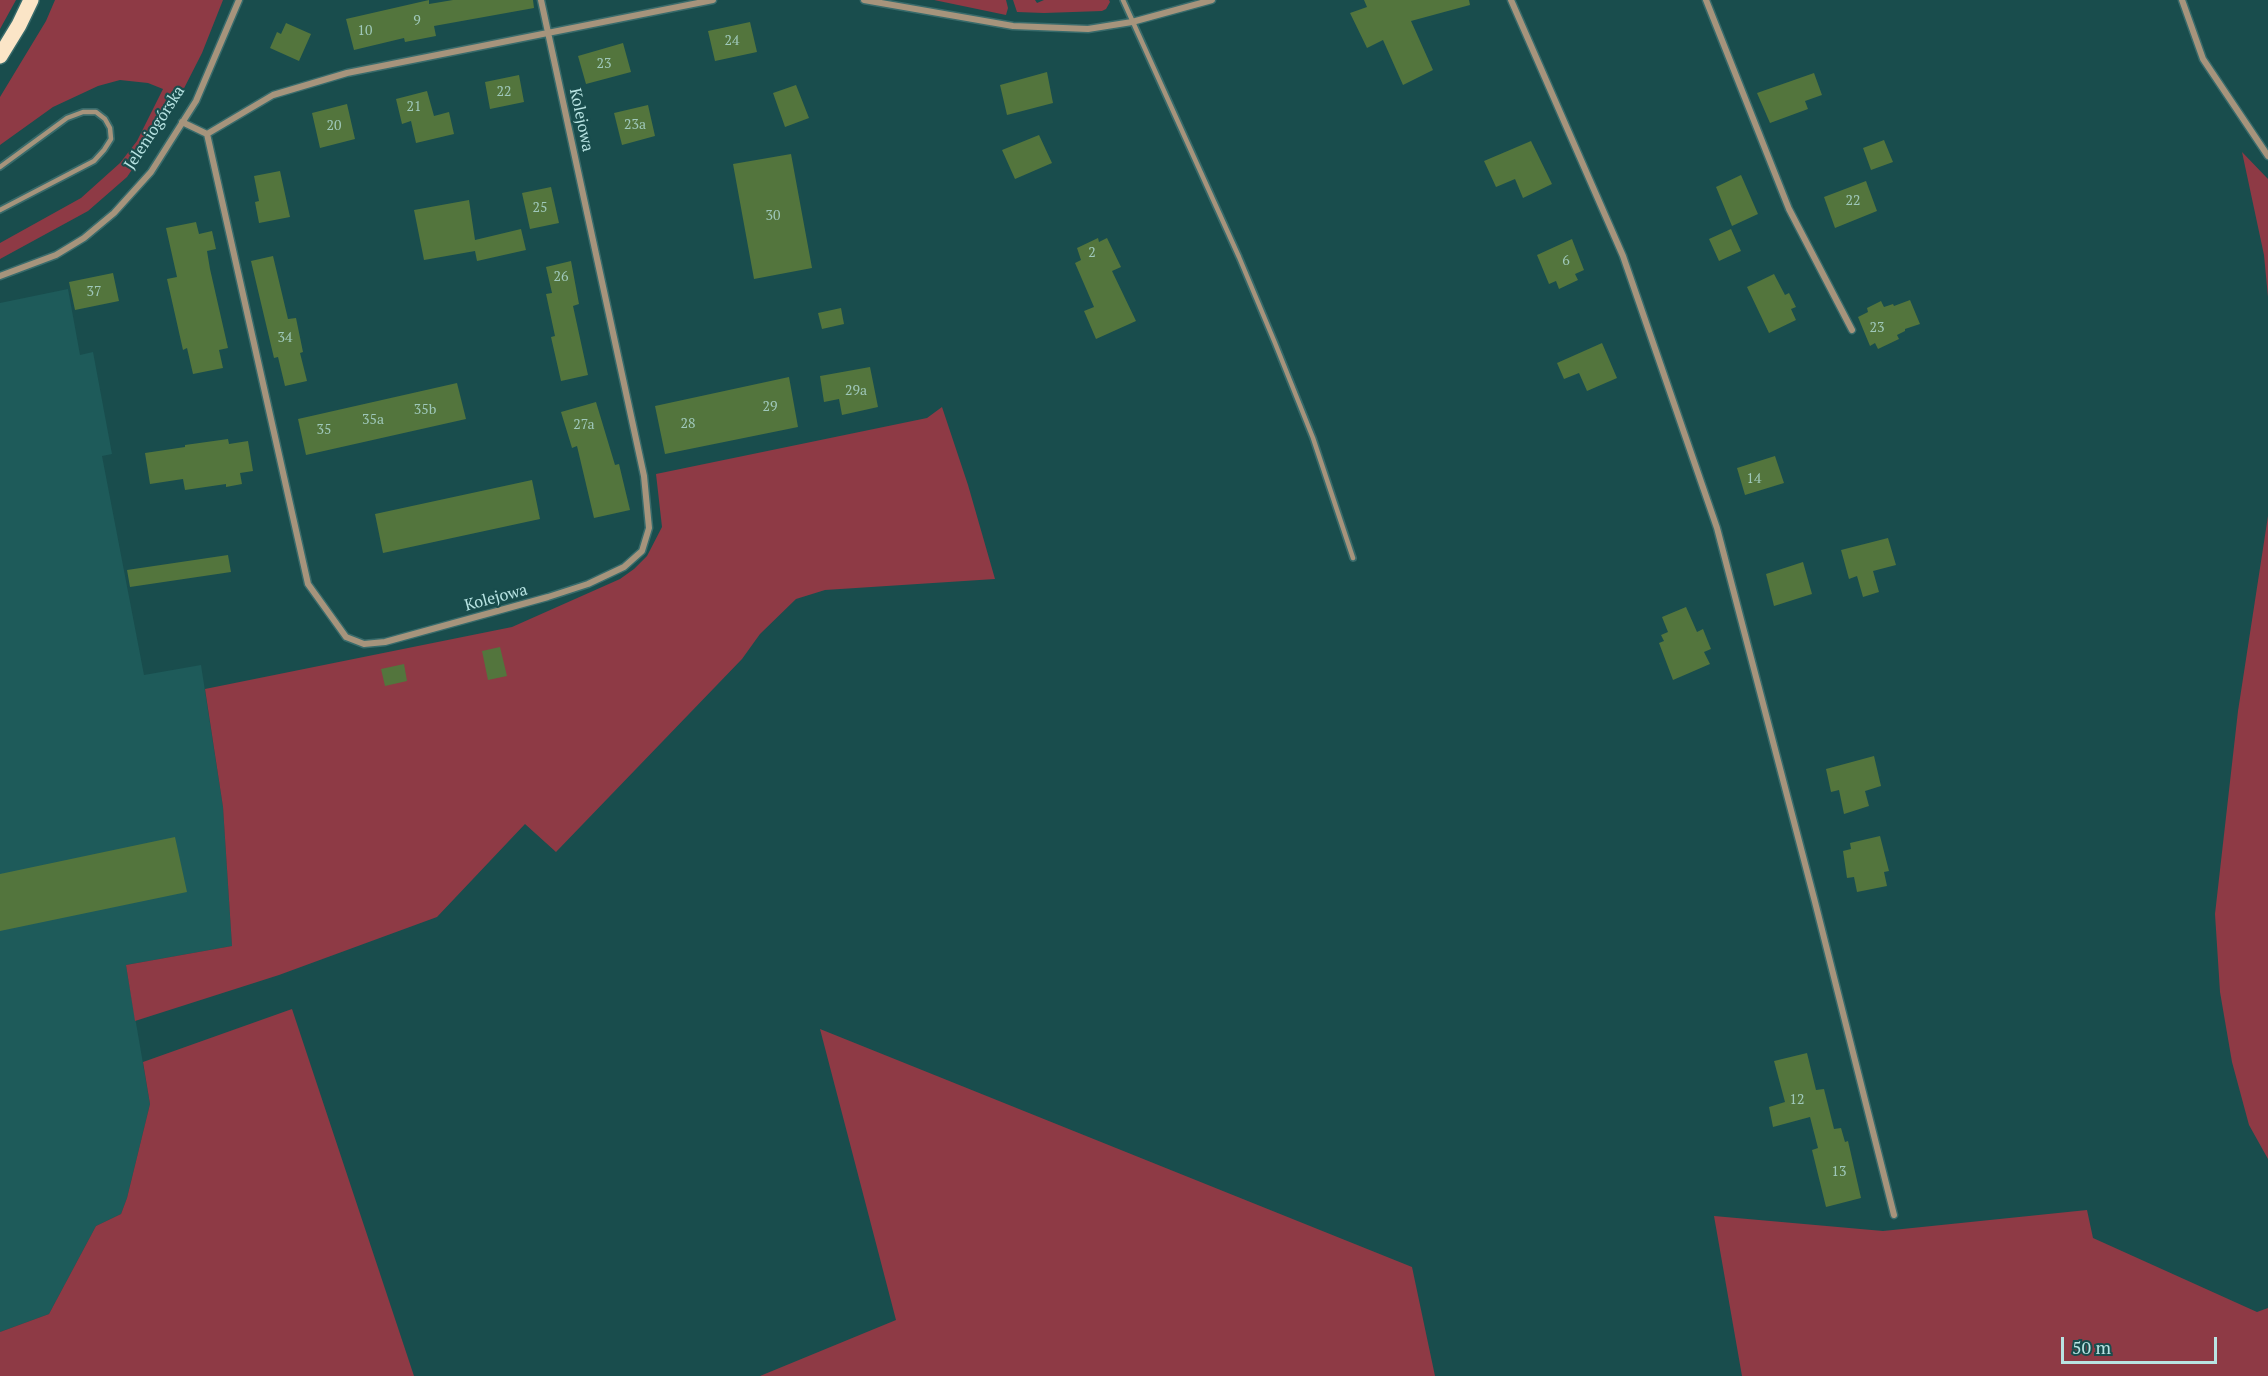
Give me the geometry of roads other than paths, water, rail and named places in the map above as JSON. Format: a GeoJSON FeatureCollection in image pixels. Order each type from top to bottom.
{"type":"FeatureCollection","features":[{"type":"Feature","properties":{"kind":"main road"},"geometry":{"type":"LineString","coordinates":[[0,56],[31,0]]}},
{"type":"Feature","properties":{"kind":"street","name":"Jeleniogórska"},"geometry":{"type":"LineString","coordinates":[[0,276],[56,255],[84,238],[114,213],[151,172],[196,100],[239,0]]}},
{"type":"Feature","properties":{"kind":"street","name":"Kolejowa"},"geometry":{"type":"LineString","coordinates":[[207,134],[308,584],[346,637],[364,644],[385,642],[588,584],[624,567],[642,551],[649,528],[644,476],[542,0]]}},
{"type":"Feature","properties":{"kind":"street"},"geometry":{"type":"LineString","coordinates":[[182,122],[207,134],[273,95],[348,73],[713,0]]}},
{"type":"Feature","properties":{"kind":"street"},"geometry":{"type":"LineString","coordinates":[[864,0],[1013,26],[1088,29],[1132,22],[1212,0]]}},
{"type":"Feature","properties":{"kind":"street"},"geometry":{"type":"LineString","coordinates":[[1510,0],[1623,256],[1717,528],[1894,1215]]}},
{"type":"Feature","properties":{"kind":"street"},"geometry":{"type":"LineString","coordinates":[[1706,0],[1789,209],[1852,330]]}},
{"type":"Feature","properties":{"kind":"street"},"geometry":{"type":"LineString","coordinates":[[2182,0],[2203,59],[2268,156]]}},
{"type":"Feature","properties":{"kind":"lane"},"geometry":{"type":"LineString","coordinates":[[1122,0],[1239,257],[1279,353],[1313,438],[1353,558]]}},
{"type":"Feature","properties":{"kind":"lane"},"geometry":{"type":"LineString","coordinates":[[0,167],[67,118],[83,112],[96,112],[105,119],[110,128],[111,139],[94,161],[0,210]]}}]}
